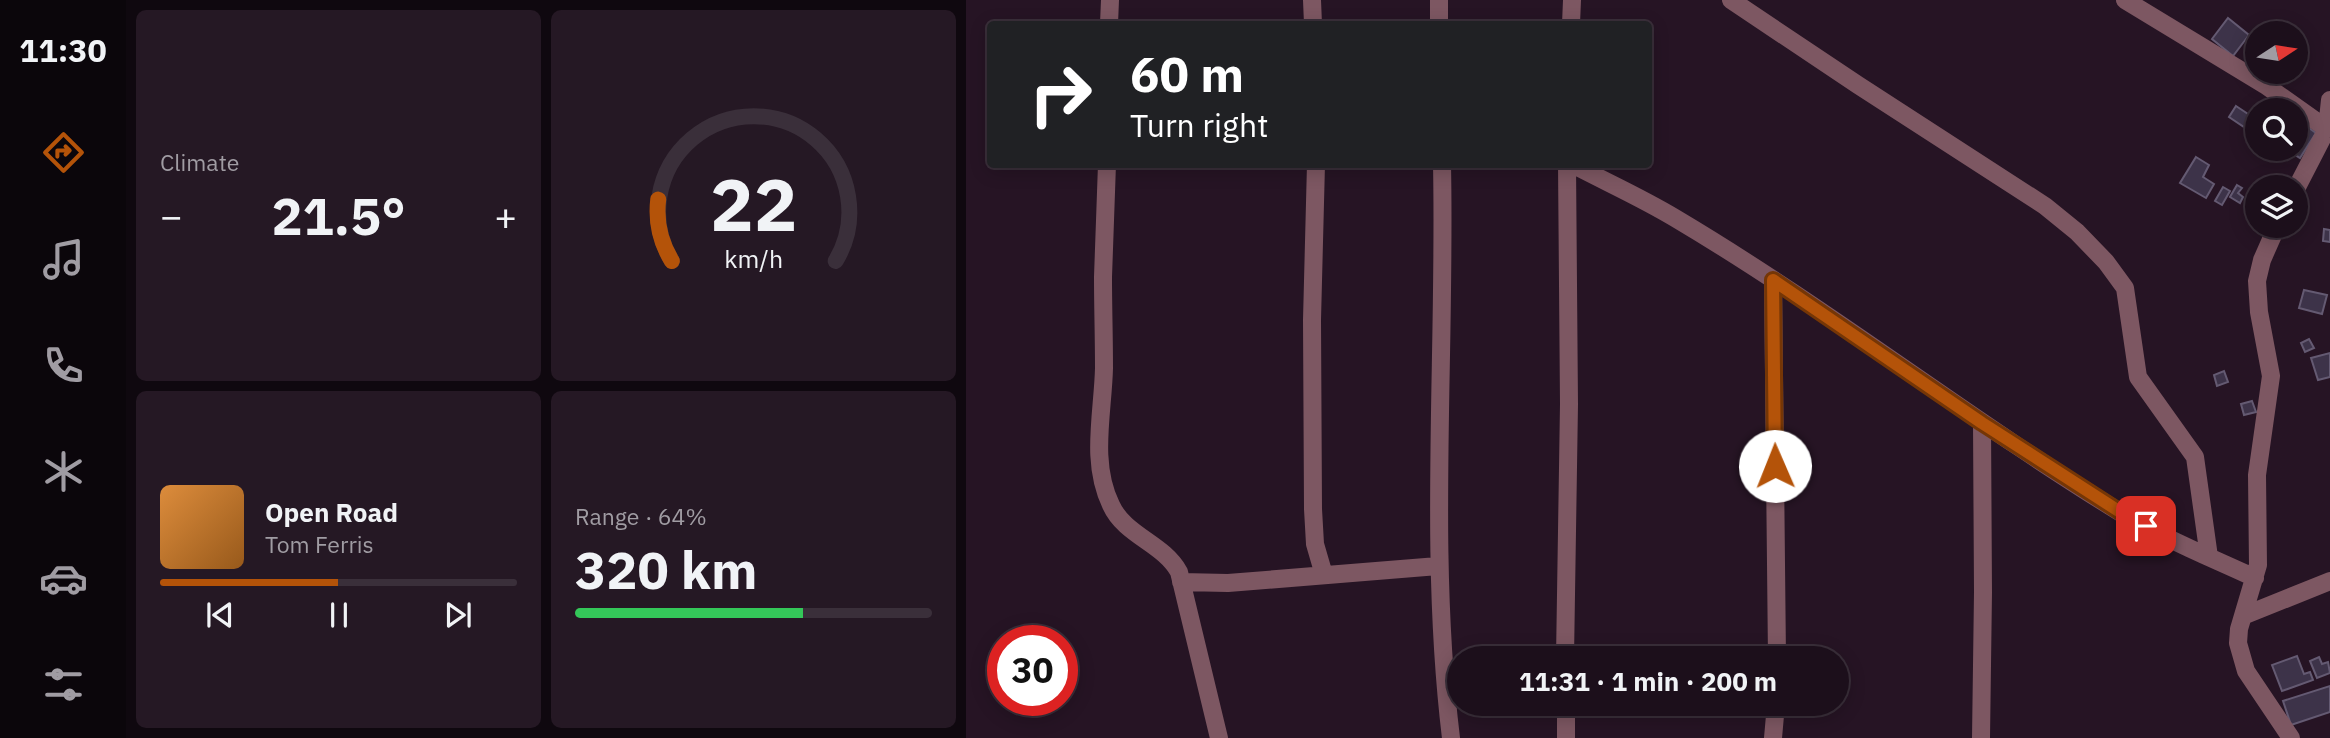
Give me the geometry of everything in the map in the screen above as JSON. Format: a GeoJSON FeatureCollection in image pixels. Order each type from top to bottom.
{"type":"FeatureCollection","features":[{"type":"Feature","properties":{"kind":"street"},"geometry":{"type":"LineString","coordinates":[[1110,0],[1110,21]]}},
{"type":"Feature","properties":{"kind":"street"},"geometry":{"type":"LineString","coordinates":[[1312,0],[1313,21]]}},
{"type":"Feature","properties":{"kind":"street"},"geometry":{"type":"LineString","coordinates":[[1439,0],[1439,21]]}},
{"type":"Feature","properties":{"kind":"street"},"geometry":{"type":"LineString","coordinates":[[1571,21],[1572,0]]}},
{"type":"Feature","properties":{"kind":"street"},"geometry":{"type":"LineString","coordinates":[[1731,0],[2045,206],[2077,232],[2106,262],[2124,288],[2138,377],[2195,457],[2209,557]]}},
{"type":"Feature","properties":{"kind":"street"},"geometry":{"type":"LineString","coordinates":[[2125,0],[2265,85],[2327,129]]}},
{"type":"Feature","properties":{"kind":"street"},"geometry":{"type":"LineString","coordinates":[[2303,175],[2327,129],[2330,100]]}},
{"type":"Feature","properties":{"kind":"street"},"geometry":{"type":"LineString","coordinates":[[1107,168],[1100,457],[1110,505],[1119,520],[1169,558],[1179,572],[1219,738]]}},
{"type":"Feature","properties":{"kind":"street"},"geometry":{"type":"LineString","coordinates":[[1316,168],[1312,320],[1313,509],[1315,544],[1324,575]]}},
{"type":"Feature","properties":{"kind":"street"},"geometry":{"type":"LineString","coordinates":[[1442,168],[1438,566],[1443,664],[1451,738]]}},
{"type":"Feature","properties":{"kind":"street"},"geometry":{"type":"LineString","coordinates":[[1566,646],[1569,168]]}},
{"type":"Feature","properties":{"kind":"street"},"geometry":{"type":"LineString","coordinates":[[1577,168],[1674,217],[2128,517],[2255,578]]}},
{"type":"Feature","properties":{"kind":"street"},"geometry":{"type":"LineString","coordinates":[[2272,238],[2257,281],[2271,376],[2257,475],[2258,565],[2238,643],[2246,671],[2291,738]]}},
{"type":"Feature","properties":{"kind":"street"},"geometry":{"type":"LineString","coordinates":[[1773,280],[1777,646]]}},
{"type":"Feature","properties":{"kind":"street"},"geometry":{"type":"LineString","coordinates":[[1981,738],[1982,423]]}},
{"type":"Feature","properties":{"kind":"street"},"geometry":{"type":"LineString","coordinates":[[1181,582],[1228,583],[1438,566]]}},
{"type":"Feature","properties":{"kind":"street"},"geometry":{"type":"LineString","coordinates":[[2243,616],[2330,580]]}},
{"type":"Feature","properties":{"kind":"street"},"geometry":{"type":"LineString","coordinates":[[1566,716],[1566,738]]}},
{"type":"Feature","properties":{"kind":"street"},"geometry":{"type":"LineString","coordinates":[[1773,738],[1775,716]]}},
{"type":"Feature","properties":{"kind":"building"},"geometry":{"type":"Polygon","coordinates":[[[2228,18],[2245,32],[2245,40],[2233,56],[2212,39],[2228,18]]]}},
{"type":"Feature","properties":{"kind":"building"},"geometry":{"type":"Polygon","coordinates":[[[2236,106],[2245,112],[2245,125],[2244,127],[2229,117],[2236,106]]]}},
{"type":"Feature","properties":{"kind":"building"},"geometry":{"type":"Polygon","coordinates":[[[2308,127],[2316,133],[2308,146],[2308,127]]]}},
{"type":"Feature","properties":{"kind":"building"},"geometry":{"type":"Polygon","coordinates":[[[2196,157],[2209,165],[2203,177],[2214,184],[2206,198],[2180,183],[2196,157]]]}},
{"type":"Feature","properties":{"kind":"building"},"geometry":{"type":"Polygon","coordinates":[[[2237,185],[2242,188],[2238,193],[2243,197],[2240,203],[2230,197],[2237,185]]]}},
{"type":"Feature","properties":{"kind":"building"},"geometry":{"type":"Polygon","coordinates":[[[2223,187],[2230,191],[2222,205],[2215,201],[2223,187]]]}},
{"type":"Feature","properties":{"kind":"building"},"geometry":{"type":"Polygon","coordinates":[[[2324,229],[2330,230],[2330,242],[2323,241],[2324,229]]]}},
{"type":"Feature","properties":{"kind":"building"},"geometry":{"type":"Polygon","coordinates":[[[2304,290],[2327,295],[2322,314],[2299,308],[2304,290]]]}},
{"type":"Feature","properties":{"kind":"building"},"geometry":{"type":"Polygon","coordinates":[[[2309,339],[2314,348],[2305,352],[2301,343],[2309,339]]]}},
{"type":"Feature","properties":{"kind":"building"},"geometry":{"type":"Polygon","coordinates":[[[2330,353],[2330,377],[2318,380],[2311,358],[2330,353]]]}},
{"type":"Feature","properties":{"kind":"building"},"geometry":{"type":"Polygon","coordinates":[[[2224,371],[2228,382],[2217,386],[2214,375],[2224,371]]]}},
{"type":"Feature","properties":{"kind":"building"},"geometry":{"type":"Polygon","coordinates":[[[2252,401],[2256,412],[2244,415],[2241,404],[2252,401]]]}},
{"type":"Feature","properties":{"kind":"building"},"geometry":{"type":"Polygon","coordinates":[[[2297,656],[2304,674],[2310,672],[2313,680],[2282,691],[2272,665],[2297,656]]]}},
{"type":"Feature","properties":{"kind":"building"},"geometry":{"type":"Polygon","coordinates":[[[2319,657],[2322,664],[2328,662],[2330,673],[2317,678],[2310,661],[2319,657]]]}},
{"type":"Feature","properties":{"kind":"building"},"geometry":{"type":"Polygon","coordinates":[[[2330,686],[2330,712],[2291,725],[2283,701],[2330,686]]]}},
{"type":"Feature","properties":{"kind":"route"},"geometry":{"type":"LineString","coordinates":[[1775,466],[1773,280],[1982,423],[2146,526]]}}]}
